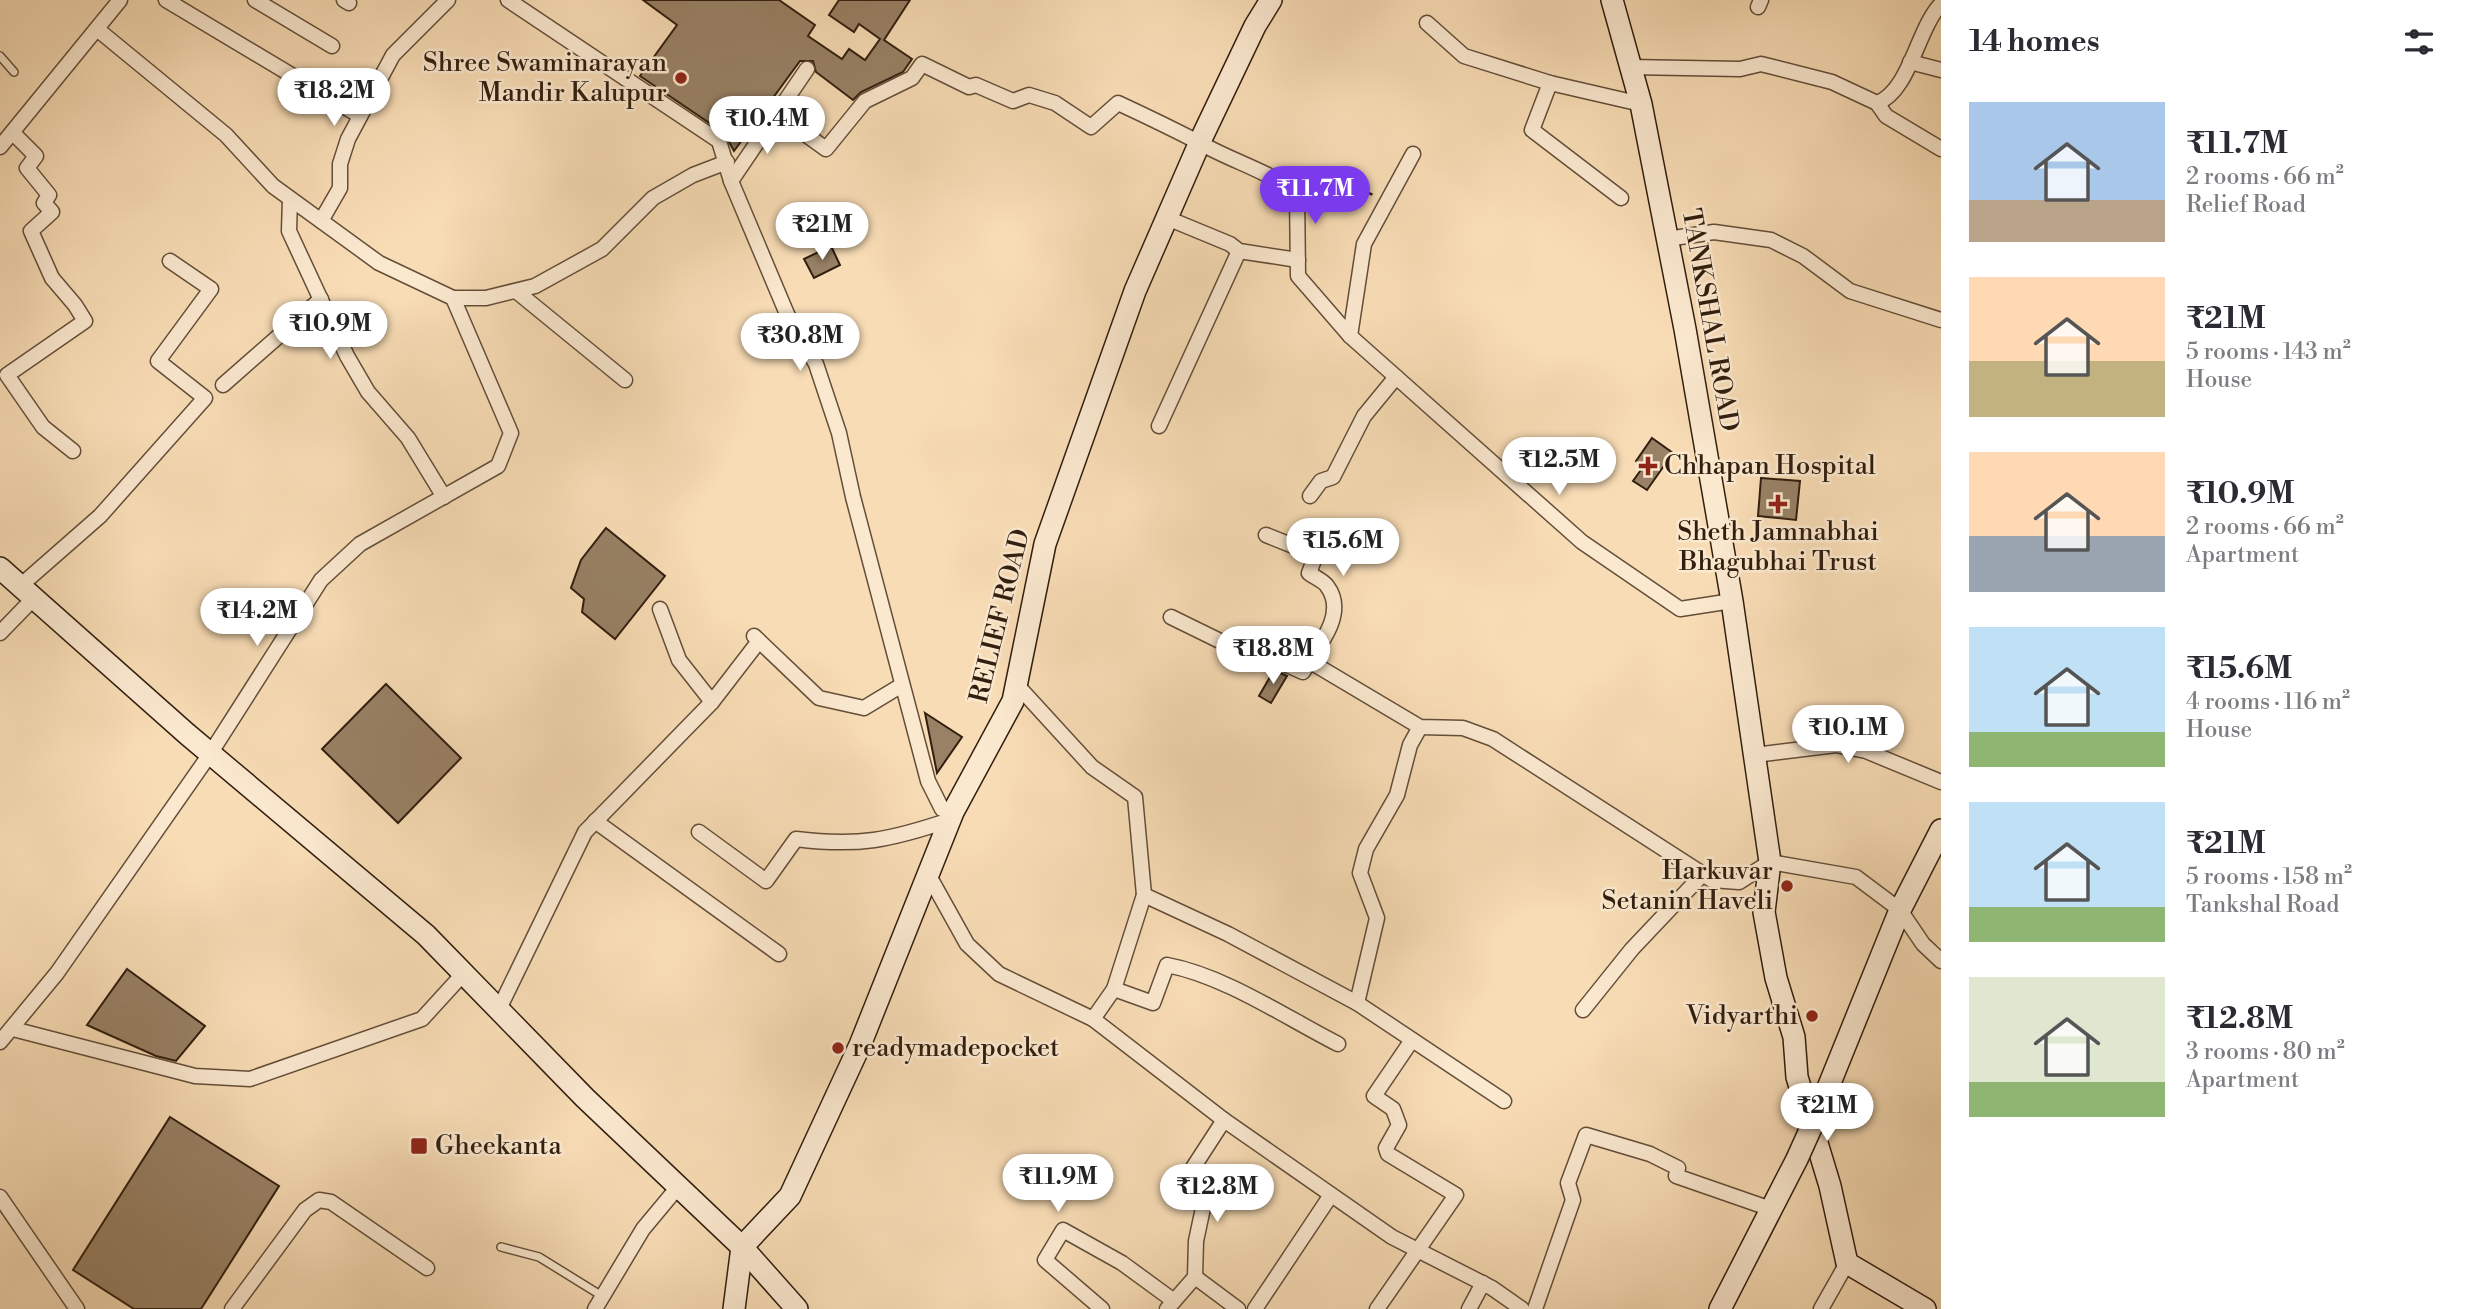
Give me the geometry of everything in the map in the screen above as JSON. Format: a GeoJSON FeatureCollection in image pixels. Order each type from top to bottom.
{"type":"FeatureCollection","features":[{"type":"Feature","properties":{"kind":"street"},"geometry":{"type":"LineString","coordinates":[[0,147],[120,0]]}},
{"type":"Feature","properties":{"kind":"street"},"geometry":{"type":"LineString","coordinates":[[166,0],[360,116]]}},
{"type":"Feature","properties":{"kind":"street"},"geometry":{"type":"LineString","coordinates":[[255,0],[332,46]]}},
{"type":"Feature","properties":{"kind":"street"},"geometry":{"type":"LineString","coordinates":[[321,221],[340,187],[340,164],[348,138],[393,55],[448,0]]}},
{"type":"Feature","properties":{"kind":"street"},"geometry":{"type":"LineString","coordinates":[[508,0],[719,141],[731,181],[787,314],[816,364],[839,433],[928,781],[942,809],[951,816]]}},
{"type":"Feature","properties":{"kind":"street","name":"RELIEF ROAD"},"geometry":{"type":"LineString","coordinates":[[742,1247],[790,1196],[860,1045],[951,816],[1013,701],[1045,544],[1135,291],[1200,143],[1255,26],[1271,0]]}},
{"type":"Feature","properties":{"kind":"street","name":"TANKSHAL ROAD"},"geometry":{"type":"LineString","coordinates":[[1612,0],[1641,104],[1732,601],[1770,862],[1764,912],[1776,978],[1794,1037],[1797,1077],[1830,1186],[1847,1263]]}},
{"type":"Feature","properties":{"kind":"street"},"geometry":{"type":"LineString","coordinates":[[1877,103],[1888,99],[1910,62],[1930,16],[1941,4]]}},
{"type":"Feature","properties":{"kind":"street"},"geometry":{"type":"LineString","coordinates":[[1427,23],[1464,56],[1550,83],[1641,104]]}},
{"type":"Feature","properties":{"kind":"street"},"geometry":{"type":"LineString","coordinates":[[97,30],[226,135],[273,186],[290,199],[379,263],[453,298],[486,298],[535,286],[602,249],[653,198],[693,175],[727,162]]}},
{"type":"Feature","properties":{"kind":"street"},"geometry":{"type":"LineString","coordinates":[[1910,62],[1941,70]]}},
{"type":"Feature","properties":{"kind":"street"},"geometry":{"type":"LineString","coordinates":[[776,113],[826,149],[865,101],[912,78],[922,64],[969,87],[976,85],[1013,101],[1029,94],[1055,103],[1090,127],[1118,103],[1176,128],[1200,143],[1277,178],[1297,192],[1298,276],[1350,336],[1582,542],[1680,610],[1732,601]]}},
{"type":"Feature","properties":{"kind":"street"},"geometry":{"type":"LineString","coordinates":[[1630,67],[1740,69],[1760,64],[1832,82],[1877,103],[1886,116],[1941,149]]}},
{"type":"Feature","properties":{"kind":"street"},"geometry":{"type":"LineString","coordinates":[[731,181],[807,69]]}},
{"type":"Feature","properties":{"kind":"street"},"geometry":{"type":"LineString","coordinates":[[1550,83],[1532,130],[1621,198]]}},
{"type":"Feature","properties":{"kind":"street"},"geometry":{"type":"LineString","coordinates":[[13,133],[36,156],[27,168],[49,195],[44,203],[52,212],[31,231],[52,278],[75,304],[85,321],[7,375],[43,427],[73,451]]}},
{"type":"Feature","properties":{"kind":"street"},"geometry":{"type":"LineString","coordinates":[[1350,336],[1364,244],[1413,153]]}},
{"type":"Feature","properties":{"kind":"street"},"geometry":{"type":"LineString","coordinates":[[290,199],[289,231],[368,392],[408,438],[444,497]]}},
{"type":"Feature","properties":{"kind":"street"},"geometry":{"type":"LineString","coordinates":[[1167,218],[1230,244],[1239,251],[1298,260]]}},
{"type":"Feature","properties":{"kind":"street"},"geometry":{"type":"LineString","coordinates":[[1667,239],[1714,232],[1771,240],[1803,256],[1850,291],[1941,320]]}},
{"type":"Feature","properties":{"kind":"street"},"geometry":{"type":"LineString","coordinates":[[1159,426],[1239,251]]}},
{"type":"Feature","properties":{"kind":"street"},"geometry":{"type":"LineString","coordinates":[[0,633],[26,593],[100,516],[205,398],[158,361],[211,289],[170,261]]}},
{"type":"Feature","properties":{"kind":"street"},"geometry":{"type":"LineString","coordinates":[[516,290],[625,380]]}},
{"type":"Feature","properties":{"kind":"street"},"geometry":{"type":"LineString","coordinates":[[0,1042],[57,973],[210,754],[321,580],[360,544],[498,466],[511,433],[453,298]]}},
{"type":"Feature","properties":{"kind":"street"},"geometry":{"type":"LineString","coordinates":[[223,385],[321,299]]}},
{"type":"Feature","properties":{"kind":"street"},"geometry":{"type":"LineString","coordinates":[[1310,496],[1321,481],[1333,477],[1364,416],[1396,377]]}},
{"type":"Feature","properties":{"kind":"street"},"geometry":{"type":"LineString","coordinates":[[1171,617],[1222,642],[1236,642],[1303,673],[1331,631],[1334,602],[1327,585],[1309,573],[1316,555],[1266,535]]}},
{"type":"Feature","properties":{"kind":"street"},"geometry":{"type":"LineString","coordinates":[[0,568],[210,754],[426,935],[678,1187],[742,1247],[797,1309]]}},
{"type":"Feature","properties":{"kind":"street"},"geometry":{"type":"LineString","coordinates":[[660,609],[679,660],[712,702]]}},
{"type":"Feature","properties":{"kind":"street"},"geometry":{"type":"LineString","coordinates":[[499,1009],[585,832],[712,702],[755,637],[819,698],[864,708],[902,685]]}},
{"type":"Feature","properties":{"kind":"street"},"geometry":{"type":"LineString","coordinates":[[1309,661],[1420,727],[1463,728],[1493,739],[1703,874],[1721,882],[1739,881],[1770,862],[1856,877],[1900,911],[1923,944],[1941,961]]}},
{"type":"Feature","properties":{"kind":"street"},"geometry":{"type":"LineString","coordinates":[[1016,684],[1092,767],[1135,797],[1144,895],[1114,989],[1093,1018]]}},
{"type":"Feature","properties":{"kind":"street"},"geometry":{"type":"LineString","coordinates":[[1357,1003],[1377,918],[1360,873],[1366,849],[1397,795],[1410,746],[1420,727]]}},
{"type":"Feature","properties":{"kind":"street"},"geometry":{"type":"LineString","coordinates":[[1755,755],[1836,745],[1866,751],[1941,782]]}},
{"type":"Feature","properties":{"kind":"street"},"geometry":{"type":"LineString","coordinates":[[699,832],[766,881],[796,839],[839,845],[895,838],[951,816]]}},
{"type":"Feature","properties":{"kind":"street"},"geometry":{"type":"LineString","coordinates":[[595,821],[779,954]]}},
{"type":"Feature","properties":{"kind":"street"},"geometry":{"type":"LineString","coordinates":[[1720,1309],[1797,1158],[1900,911],[1941,830]]}},
{"type":"Feature","properties":{"kind":"street"},"geometry":{"type":"LineString","coordinates":[[928,874],[967,944],[999,974],[1093,1018],[1224,1120],[1392,1237],[1483,1283],[1522,1309]]}},
{"type":"Feature","properties":{"kind":"street"},"geometry":{"type":"LineString","coordinates":[[1583,1010],[1632,949],[1703,874]]}},
{"type":"Feature","properties":{"kind":"street"},"geometry":{"type":"LineString","coordinates":[[1144,895],[1228,934],[1357,1003],[1504,1101]]}},
{"type":"Feature","properties":{"kind":"street"},"geometry":{"type":"LineString","coordinates":[[1114,989],[1153,1003],[1167,965],[1184,968],[1220,982],[1338,1044]]}},
{"type":"Feature","properties":{"kind":"street"},"geometry":{"type":"LineString","coordinates":[[13,1029],[195,1076],[250,1079],[422,1019],[464,973]]}},
{"type":"Feature","properties":{"kind":"street"},"geometry":{"type":"LineString","coordinates":[[1377,1309],[1416,1249],[1456,1195],[1388,1154],[1386,1148],[1398,1125],[1393,1109],[1374,1096],[1412,1040]]}},
{"type":"Feature","properties":{"kind":"street"},"geometry":{"type":"LineString","coordinates":[[1102,1309],[1045,1260],[1063,1230],[1122,1264],[1171,1305],[1195,1277],[1196,1241],[1203,1208],[1187,1177],[1224,1120]]}},
{"type":"Feature","properties":{"kind":"street"},"geometry":{"type":"LineString","coordinates":[[1535,1309],[1573,1200],[1568,1183],[1586,1135],[1650,1154],[1678,1168],[1676,1176],[1770,1209]]}},
{"type":"Feature","properties":{"kind":"street"},"geometry":{"type":"LineString","coordinates":[[599,1303],[643,1229],[678,1187]]}},
{"type":"Feature","properties":{"kind":"street"},"geometry":{"type":"LineString","coordinates":[[1255,1309],[1331,1195]]}},
{"type":"Feature","properties":{"kind":"street"},"geometry":{"type":"LineString","coordinates":[[0,1197],[77,1309]]}},
{"type":"Feature","properties":{"kind":"street"},"geometry":{"type":"LineString","coordinates":[[232,1309],[305,1210],[319,1200],[331,1202],[427,1268]]}},
{"type":"Feature","properties":{"kind":"street"},"geometry":{"type":"LineString","coordinates":[[734,1309],[742,1247]]}},
{"type":"Feature","properties":{"kind":"street"},"geometry":{"type":"LineString","coordinates":[[1821,1309],[1847,1263],[1925,1309]]}},
{"type":"Feature","properties":{"kind":"street"},"geometry":{"type":"LineString","coordinates":[[1195,1277],[1238,1309]]}},
{"type":"Feature","properties":{"kind":"street"},"geometry":{"type":"LineString","coordinates":[[1469,1309],[1483,1283]]}},
{"type":"Feature","properties":{"kind":"lane"},"geometry":{"type":"LineString","coordinates":[[0,56],[14,72]]}},
{"type":"Feature","properties":{"kind":"lane"},"geometry":{"type":"LineString","coordinates":[[501,1247],[539,1257],[599,1303]]}},
{"type":"Feature","properties":{"kind":"path"},"geometry":{"type":"LineString","coordinates":[[1297,192],[1323,172],[1387,202]]}},
{"type":"Feature","properties":{"kind":"building","name":"Shree Swaminarayan Mandir Kalupur"},"geometry":{"type":"Polygon","coordinates":[[[643,0],[779,0],[815,25],[808,36],[842,59],[849,49],[865,60],[880,39],[859,24],[854,32],[829,15],[839,0],[910,0],[884,40],[912,59],[903,72],[861,92],[853,100],[816,72],[813,61],[800,61],[734,151],[724,133],[640,76],[677,25],[643,0]]]}},
{"type":"Feature","properties":{"kind":"building"},"geometry":{"type":"Polygon","coordinates":[[[831,246],[840,265],[814,278],[804,259],[831,246]]]}},
{"type":"Feature","properties":{"kind":"building"},"geometry":{"type":"Polygon","coordinates":[[[1652,438],[1673,453],[1647,490],[1633,481],[1643,467],[1636,461],[1652,438]]]}},
{"type":"Feature","properties":{"kind":"building"},"geometry":{"type":"Polygon","coordinates":[[[1761,478],[1800,481],[1796,520],[1758,516],[1761,478]]]}},
{"type":"Feature","properties":{"kind":"building"},"geometry":{"type":"Polygon","coordinates":[[[606,528],[665,576],[615,639],[582,612],[584,599],[571,588],[581,560],[606,528]]]}},
{"type":"Feature","properties":{"kind":"building"},"geometry":{"type":"Polygon","coordinates":[[[1274,670],[1287,676],[1271,703],[1259,696],[1274,670]]]}},
{"type":"Feature","properties":{"kind":"building"},"geometry":{"type":"Polygon","coordinates":[[[386,684],[461,758],[398,823],[322,749],[386,684]]]}},
{"type":"Feature","properties":{"kind":"building"},"geometry":{"type":"Polygon","coordinates":[[[925,713],[962,737],[937,773],[925,713]]]}},
{"type":"Feature","properties":{"kind":"building"},"geometry":{"type":"Polygon","coordinates":[[[127,969],[205,1026],[176,1061],[156,1056],[87,1025],[127,969]]]}},
{"type":"Feature","properties":{"kind":"building"},"geometry":{"type":"Polygon","coordinates":[[[170,1117],[279,1186],[201,1309],[134,1309],[73,1270],[170,1117]]]}},
{"type":"Feature","properties":{"kind":"place","name":"Shree Swaminarayan Mandir Kalupur"},"geometry":{"type":"Point","coordinates":[681,78]}},
{"type":"Feature","properties":{"kind":"place","name":"Chhapan Hospital"},"geometry":{"type":"Point","coordinates":[1648,466]}},
{"type":"Feature","properties":{"kind":"place","name":"Sheth Jamnabhai Bhagubhai Trust"},"geometry":{"type":"Point","coordinates":[1778,504]}},
{"type":"Feature","properties":{"kind":"place","name":"Harkuvar Setanin Haveli"},"geometry":{"type":"Point","coordinates":[1787,886]}},
{"type":"Feature","properties":{"kind":"place","name":"Vidyarthi"},"geometry":{"type":"Point","coordinates":[1812,1016]}},
{"type":"Feature","properties":{"kind":"place","name":"readymadepocket"},"geometry":{"type":"Point","coordinates":[838,1048]}},
{"type":"Feature","properties":{"kind":"place","name":"Gheekanta"},"geometry":{"type":"Point","coordinates":[419,1146]}}]}
